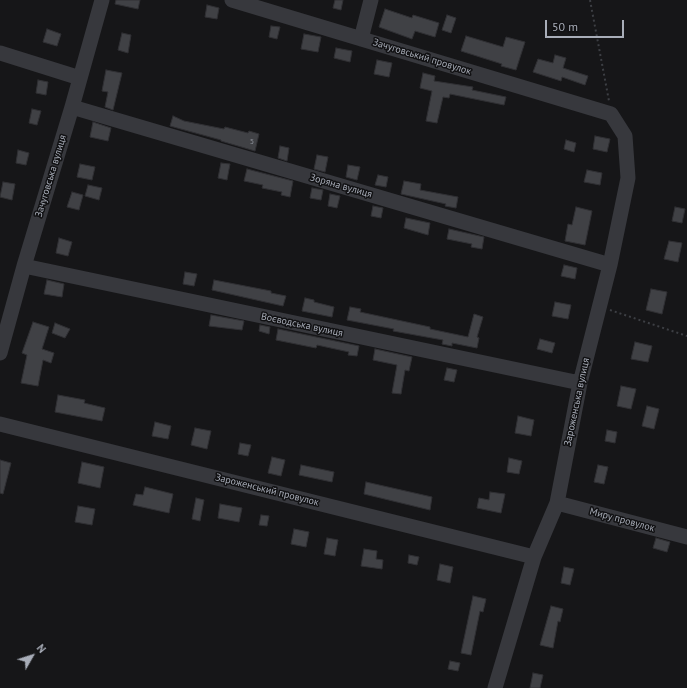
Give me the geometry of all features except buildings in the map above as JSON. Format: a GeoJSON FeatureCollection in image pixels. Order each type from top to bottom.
{"type":"FeatureCollection","features":[{"type":"Feature","properties":{"kind":"street","name":"Зачуговська вулиця"},"geometry":{"type":"LineString","coordinates":[[0,353],[102,0]]}},
{"type":"Feature","properties":{"kind":"street","name":"Зачуговський провулок"},"geometry":{"type":"LineString","coordinates":[[232,0],[612,114]]}},
{"type":"Feature","properties":{"kind":"street"},"geometry":{"type":"LineString","coordinates":[[361,39],[371,0]]}},
{"type":"Feature","properties":{"kind":"street"},"geometry":{"type":"LineString","coordinates":[[0,53],[80,78]]}},
{"type":"Feature","properties":{"kind":"street","name":"Зоряна вулиця"},"geometry":{"type":"LineString","coordinates":[[72,107],[610,265]]}},
{"type":"Feature","properties":{"kind":"street","name":"Зароженська вулиця"},"geometry":{"type":"LineString","coordinates":[[495,688],[534,557],[557,503],[580,383],[610,265],[628,178],[625,136],[612,114]]}},
{"type":"Feature","properties":{"kind":"street","name":"Воєводська вулиця"},"geometry":{"type":"LineString","coordinates":[[24,266],[580,383]]}},
{"type":"Feature","properties":{"kind":"street","name":"Зароженський провулок"},"geometry":{"type":"LineString","coordinates":[[0,424],[534,557]]}},
{"type":"Feature","properties":{"kind":"street","name":"Миру провулок"},"geometry":{"type":"LineString","coordinates":[[557,503],[687,537]]}},
{"type":"Feature","properties":{"kind":"path"},"geometry":{"type":"LineString","coordinates":[[590,0],[612,114]]}},
{"type":"Feature","properties":{"kind":"path"},"geometry":{"type":"LineString","coordinates":[[599,307],[687,336]]}}]}
